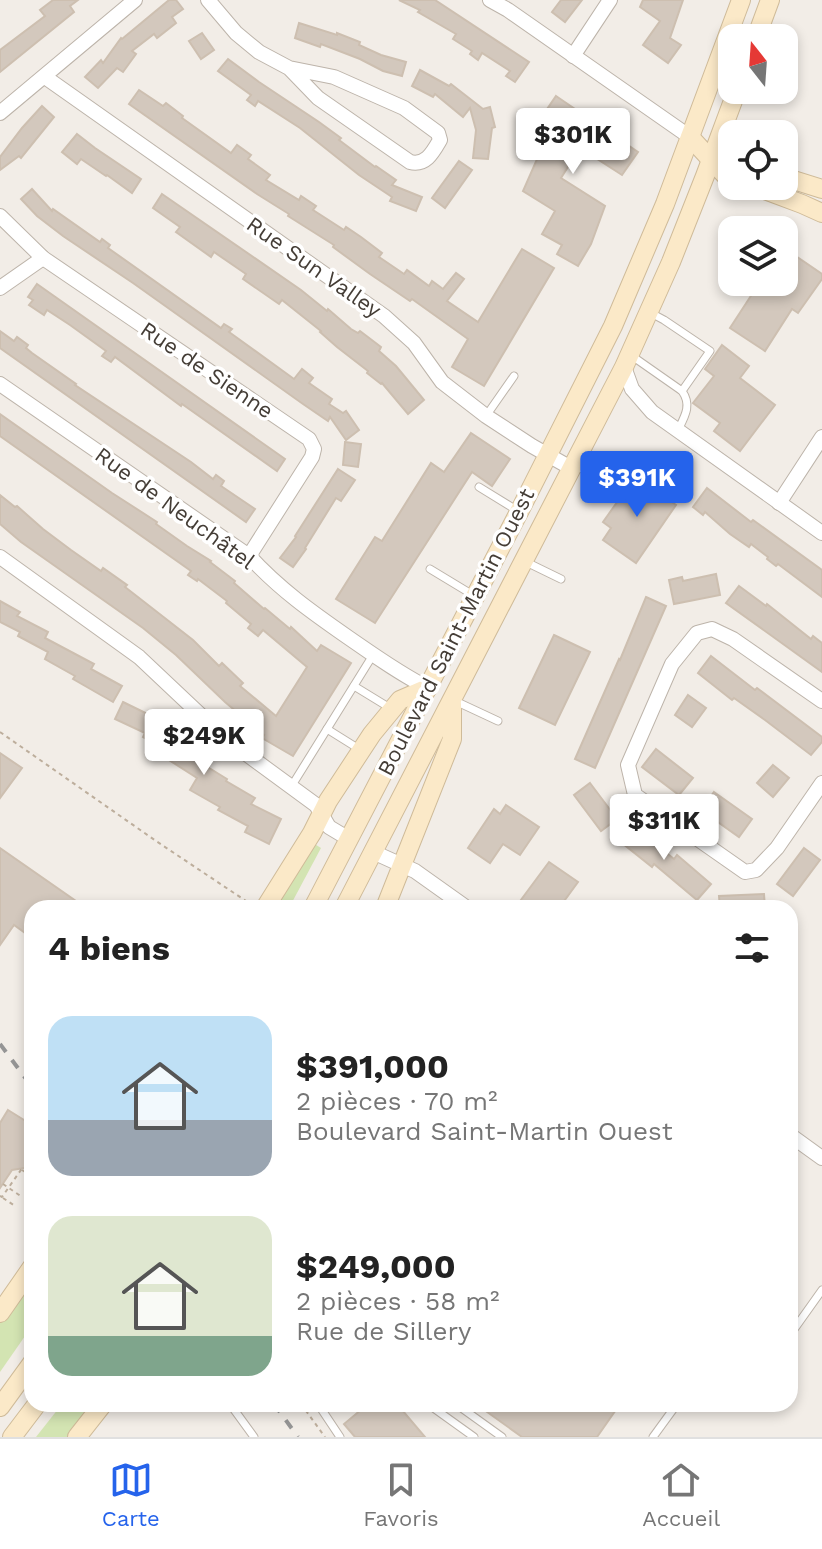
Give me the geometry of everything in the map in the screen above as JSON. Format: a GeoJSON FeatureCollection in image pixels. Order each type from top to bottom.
{"type":"FeatureCollection","features":[{"type":"Feature","properties":{"kind":"main road","name":"Boulevard Saint-Martin Ouest"},"geometry":{"type":"LineString","coordinates":[[317,900],[613,326],[653,234],[741,0]]}},
{"type":"Feature","properties":{"kind":"main road"},"geometry":{"type":"LineString","coordinates":[[761,24],[770,0]]}},
{"type":"Feature","properties":{"kind":"main road"},"geometry":{"type":"LineString","coordinates":[[690,137],[718,155]]}},
{"type":"Feature","properties":{"kind":"main road","name":"Boulevard Saint-Martin Ouest"},"geometry":{"type":"LineString","coordinates":[[348,900],[627,361],[718,160]]}},
{"type":"Feature","properties":{"kind":"main road"},"geometry":{"type":"LineString","coordinates":[[798,181],[822,189]]}},
{"type":"Feature","properties":{"kind":"main road"},"geometry":{"type":"LineString","coordinates":[[791,200],[822,213]]}},
{"type":"Feature","properties":{"kind":"main road"},"geometry":{"type":"LineString","coordinates":[[262,900],[314,828],[361,750],[392,709],[400,700],[428,688]]}},
{"type":"Feature","properties":{"kind":"main road"},"geometry":{"type":"LineString","coordinates":[[388,900],[452,739],[452,699]]}},
{"type":"Feature","properties":{"kind":"main road"},"geometry":{"type":"LineString","coordinates":[[0,1313],[24,1278]]}},
{"type":"Feature","properties":{"kind":"main road"},"geometry":{"type":"LineString","coordinates":[[0,1407],[24,1374]]}},
{"type":"Feature","properties":{"kind":"main road"},"geometry":{"type":"LineString","coordinates":[[12,1437],[31,1412]]}},
{"type":"Feature","properties":{"kind":"main road"},"geometry":{"type":"LineString","coordinates":[[77,1437],[97,1412]]}},
{"type":"Feature","properties":{"kind":"street"},"geometry":{"type":"LineString","coordinates":[[0,113],[135,0]]}},
{"type":"Feature","properties":{"kind":"street"},"geometry":{"type":"LineString","coordinates":[[208,0],[236,33],[259,52],[289,68],[334,77],[404,108],[438,133],[440,140],[429,158],[410,162],[318,98],[289,68]]}},
{"type":"Feature","properties":{"kind":"street"},"geometry":{"type":"LineString","coordinates":[[490,0],[690,137]]}},
{"type":"Feature","properties":{"kind":"street"},"geometry":{"type":"LineString","coordinates":[[573,56],[610,0]]}},
{"type":"Feature","properties":{"kind":"street","name":"Rue Sun Valley"},"geometry":{"type":"LineString","coordinates":[[45,77],[384,316],[414,343],[442,382],[486,416],[571,468]]}},
{"type":"Feature","properties":{"kind":"street","name":"Rue de Sienne"},"geometry":{"type":"LineString","coordinates":[[0,216],[43,258],[309,439],[314,449],[312,457],[249,556]]}},
{"type":"Feature","properties":{"kind":"street"},"geometry":{"type":"LineString","coordinates":[[0,288],[43,258]]}},
{"type":"Feature","properties":{"kind":"street"},"geometry":{"type":"LineString","coordinates":[[627,361],[633,391],[652,412],[822,533]]}},
{"type":"Feature","properties":{"kind":"street","name":"Rue de Neuchâtel"},"geometry":{"type":"LineString","coordinates":[[0,384],[249,556],[288,593],[373,655],[428,688]]}},
{"type":"Feature","properties":{"kind":"street"},"geometry":{"type":"LineString","coordinates":[[779,503],[822,437]]}},
{"type":"Feature","properties":{"kind":"street"},"geometry":{"type":"LineString","coordinates":[[0,557],[139,657],[226,739],[316,805],[329,827],[349,839]]}},
{"type":"Feature","properties":{"kind":"street"},"geometry":{"type":"LineString","coordinates":[[822,701],[733,639],[712,629],[697,633],[672,664],[628,765],[635,795],[745,872],[756,870],[777,848],[822,783]]}},
{"type":"Feature","properties":{"kind":"street"},"geometry":{"type":"LineString","coordinates":[[373,852],[415,871],[456,900]]}},
{"type":"Feature","properties":{"kind":"street"},"geometry":{"type":"LineString","coordinates":[[798,1141],[822,1158]]}},
{"type":"Feature","properties":{"kind":"lane"},"geometry":{"type":"LineString","coordinates":[[649,312],[710,351],[682,391]]}},
{"type":"Feature","properties":{"kind":"lane"},"geometry":{"type":"LineString","coordinates":[[627,361],[682,391],[688,399],[678,431]]}},
{"type":"Feature","properties":{"kind":"lane"},"geometry":{"type":"LineString","coordinates":[[486,416],[514,376]]}},
{"type":"Feature","properties":{"kind":"lane"},"geometry":{"type":"LineString","coordinates":[[571,468],[586,469],[615,482]]}},
{"type":"Feature","properties":{"kind":"lane"},"geometry":{"type":"LineString","coordinates":[[479,487],[519,512]]}},
{"type":"Feature","properties":{"kind":"lane"},"geometry":{"type":"LineString","coordinates":[[524,561],[561,579]]}},
{"type":"Feature","properties":{"kind":"lane"},"geometry":{"type":"LineString","coordinates":[[430,569],[475,596]]}},
{"type":"Feature","properties":{"kind":"lane"},"geometry":{"type":"LineString","coordinates":[[291,787],[373,655]]}},
{"type":"Feature","properties":{"kind":"lane"},"geometry":{"type":"LineString","coordinates":[[354,686],[392,709]]}},
{"type":"Feature","properties":{"kind":"lane"},"geometry":{"type":"LineString","coordinates":[[452,699],[498,721]]}},
{"type":"Feature","properties":{"kind":"lane"},"geometry":{"type":"LineString","coordinates":[[327,729],[361,750]]}},
{"type":"Feature","properties":{"kind":"lane"},"geometry":{"type":"LineString","coordinates":[[798,1324],[822,1290]]}},
{"type":"Feature","properties":{"kind":"lane"},"geometry":{"type":"LineString","coordinates":[[236,1412],[254,1437]]}},
{"type":"Feature","properties":{"kind":"lane"},"geometry":{"type":"LineString","coordinates":[[323,1412],[340,1437]]}},
{"type":"Feature","properties":{"kind":"lane"},"geometry":{"type":"LineString","coordinates":[[439,1412],[474,1437]]}},
{"type":"Feature","properties":{"kind":"lane"},"geometry":{"type":"LineString","coordinates":[[467,1412],[502,1437]]}},
{"type":"Feature","properties":{"kind":"lane"},"geometry":{"type":"LineString","coordinates":[[653,1437],[671,1412]]}},
{"type":"Feature","properties":{"kind":"path"},"geometry":{"type":"LineString","coordinates":[[0,732],[156,841],[249,900]]}},
{"type":"Feature","properties":{"kind":"path"},"geometry":{"type":"LineString","coordinates":[[15,1206],[1,1196],[22,1168],[24,1170]]}},
{"type":"Feature","properties":{"kind":"path"},"geometry":{"type":"LineString","coordinates":[[3,1184],[22,1197]]}},
{"type":"Feature","properties":{"kind":"path"},"geometry":{"type":"LineString","coordinates":[[307,1412],[325,1437]]}},
{"type":"Feature","properties":{"kind":"green space"},"geometry":{"type":"Polygon","coordinates":[[[313,843],[321,848],[293,900],[278,900],[313,843]]]}},
{"type":"Feature","properties":{"kind":"green space"},"geometry":{"type":"Polygon","coordinates":[[[24,1286],[24,1338],[0,1372],[0,1321],[24,1286]]]}},
{"type":"Feature","properties":{"kind":"green space"},"geometry":{"type":"Polygon","coordinates":[[[56,1412],[86,1412],[67,1437],[36,1437],[56,1412]]]}},
{"type":"Feature","properties":{"kind":"building"},"geometry":{"type":"Polygon","coordinates":[[[53,0],[78,0],[70,6],[74,12],[0,72],[0,50],[45,16],[40,10],[53,0]]]}},
{"type":"Feature","properties":{"kind":"building"},"geometry":{"type":"Polygon","coordinates":[[[169,0],[176,0],[183,9],[172,17],[176,23],[157,38],[154,34],[132,51],[136,54],[123,72],[117,68],[98,88],[85,77],[101,60],[103,63],[121,38],[169,0]]]}},
{"type":"Feature","properties":{"kind":"building"},"geometry":{"type":"Polygon","coordinates":[[[399,0],[435,0],[529,62],[515,82],[506,76],[510,71],[482,53],[478,60],[470,54],[472,51],[453,39],[456,34],[399,0]]]}},
{"type":"Feature","properties":{"kind":"building"},"geometry":{"type":"Polygon","coordinates":[[[561,0],[582,0],[565,22],[552,12],[561,0]]]}},
{"type":"Feature","properties":{"kind":"building"},"geometry":{"type":"Polygon","coordinates":[[[643,0],[683,0],[670,38],[681,45],[668,63],[643,45],[660,21],[640,7],[643,0]]]}},
{"type":"Feature","properties":{"kind":"building"},"geometry":{"type":"Polygon","coordinates":[[[299,23],[337,33],[381,55],[406,62],[402,76],[321,44],[320,47],[295,38],[299,23]]]}},
{"type":"Feature","properties":{"kind":"building"},"geometry":{"type":"Polygon","coordinates":[[[202,33],[214,50],[201,59],[189,41],[202,33]]]}},
{"type":"Feature","properties":{"kind":"building"},"geometry":{"type":"Polygon","coordinates":[[[228,59],[396,180],[392,185],[422,197],[416,211],[390,201],[392,197],[300,128],[258,101],[255,106],[247,100],[251,95],[218,71],[228,59]]]}},
{"type":"Feature","properties":{"kind":"building"},"geometry":{"type":"Polygon","coordinates":[[[420,70],[449,86],[451,84],[483,109],[490,107],[495,127],[492,128],[488,159],[473,158],[476,130],[470,108],[463,117],[435,94],[433,97],[412,86],[420,70]]]}},
{"type":"Feature","properties":{"kind":"building"},"geometry":{"type":"Polygon","coordinates":[[[139,90],[163,106],[166,103],[231,153],[237,145],[251,155],[248,159],[270,175],[266,180],[299,200],[301,196],[316,206],[313,210],[361,237],[382,253],[379,257],[404,274],[407,270],[429,286],[432,281],[443,289],[456,273],[464,279],[447,301],[478,322],[522,249],[554,268],[484,386],[452,367],[468,339],[370,274],[334,245],[129,104],[139,90]]]}},
{"type":"Feature","properties":{"kind":"building"},"geometry":{"type":"Polygon","coordinates":[[[556,96],[638,152],[622,175],[580,148],[561,178],[605,206],[591,244],[578,266],[557,254],[562,245],[542,234],[555,211],[523,191],[549,132],[539,121],[556,96]]]}},
{"type":"Feature","properties":{"kind":"building"},"geometry":{"type":"Polygon","coordinates":[[[42,106],[54,117],[21,158],[19,156],[0,170],[0,157],[42,106]]]}},
{"type":"Feature","properties":{"kind":"building"},"geometry":{"type":"Polygon","coordinates":[[[77,134],[141,179],[132,193],[81,159],[77,164],[62,152],[77,134]]]}},
{"type":"Feature","properties":{"kind":"building"},"geometry":{"type":"Polygon","coordinates":[[[459,161],[472,170],[445,208],[432,198],[459,161]]]}},
{"type":"Feature","properties":{"kind":"building"},"geometry":{"type":"Polygon","coordinates":[[[32,189],[52,211],[100,242],[102,239],[110,245],[108,248],[221,328],[224,324],[232,329],[229,332],[294,379],[302,369],[313,378],[309,383],[332,399],[329,404],[343,413],[346,411],[359,430],[346,440],[330,417],[328,421],[63,236],[21,199],[32,189]]]}},
{"type":"Feature","properties":{"kind":"building"},"geometry":{"type":"Polygon","coordinates":[[[162,194],[328,309],[351,329],[360,331],[381,347],[379,351],[424,400],[408,414],[382,383],[282,300],[279,304],[243,279],[246,274],[214,252],[211,257],[176,232],[180,227],[153,208],[162,194]]]}},
{"type":"Feature","properties":{"kind":"building"},"geometry":{"type":"Polygon","coordinates":[[[798,258],[822,274],[822,279],[798,313],[792,309],[765,351],[730,328],[751,296],[798,296],[798,258]]]}},
{"type":"Feature","properties":{"kind":"building"},"geometry":{"type":"Polygon","coordinates":[[[37,284],[285,459],[277,471],[115,357],[111,362],[102,356],[106,351],[70,325],[47,310],[44,315],[29,305],[33,300],[28,297],[37,284]]]}},
{"type":"Feature","properties":{"kind":"building"},"geometry":{"type":"Polygon","coordinates":[[[0,331],[14,341],[17,337],[28,345],[26,348],[32,353],[75,385],[213,479],[216,475],[224,481],[221,486],[255,509],[246,522],[0,348],[0,331]]]}},
{"type":"Feature","properties":{"kind":"building"},"geometry":{"type":"Polygon","coordinates":[[[722,345],[749,366],[740,378],[775,405],[740,451],[714,431],[720,423],[693,403],[714,376],[705,369],[722,345]]]}},
{"type":"Feature","properties":{"kind":"building"},"geometry":{"type":"Polygon","coordinates":[[[0,414],[211,561],[317,651],[321,645],[351,663],[293,756],[262,738],[264,735],[143,628],[0,524],[0,495],[71,550],[127,585],[125,587],[193,640],[219,666],[222,663],[243,683],[240,686],[276,716],[307,667],[263,630],[258,636],[248,628],[251,624],[227,601],[188,575],[191,571],[0,436],[0,414]]]}},
{"type":"Feature","properties":{"kind":"building"},"geometry":{"type":"Polygon","coordinates":[[[471,433],[510,459],[492,486],[472,472],[375,623],[336,599],[375,537],[382,541],[431,463],[444,472],[471,433]]]}},
{"type":"Feature","properties":{"kind":"building"},"geometry":{"type":"Polygon","coordinates":[[[345,442],[361,444],[358,467],[343,465],[345,442]]]}},
{"type":"Feature","properties":{"kind":"building"},"geometry":{"type":"Polygon","coordinates":[[[338,469],[355,480],[341,501],[336,498],[293,567],[280,558],[338,469]]]}},
{"type":"Feature","properties":{"kind":"building"},"geometry":{"type":"Polygon","coordinates":[[[635,477],[676,505],[636,563],[603,540],[611,528],[603,522],[635,477]]]}},
{"type":"Feature","properties":{"kind":"building"},"geometry":{"type":"Polygon","coordinates":[[[707,488],[822,570],[822,597],[778,564],[776,566],[751,544],[749,547],[705,512],[703,515],[693,507],[707,488]]]}},
{"type":"Feature","properties":{"kind":"building"},"geometry":{"type":"Polygon","coordinates":[[[716,574],[720,595],[674,604],[669,580],[682,577],[683,581],[716,574]]]}},
{"type":"Feature","properties":{"kind":"building"},"geometry":{"type":"Polygon","coordinates":[[[739,586],[811,639],[813,636],[822,643],[822,672],[726,603],[739,586]]]}},
{"type":"Feature","properties":{"kind":"building"},"geometry":{"type":"Polygon","coordinates":[[[646,597],[666,606],[595,768],[575,759],[646,597]]]}},
{"type":"Feature","properties":{"kind":"building"},"geometry":{"type":"Polygon","coordinates":[[[0,601],[20,612],[17,616],[48,632],[45,638],[94,664],[91,669],[122,686],[113,702],[73,679],[75,676],[45,659],[48,652],[0,622],[0,601]]]}},
{"type":"Feature","properties":{"kind":"building"},"geometry":{"type":"Polygon","coordinates":[[[554,635],[590,652],[555,725],[519,708],[554,635]]]}},
{"type":"Feature","properties":{"kind":"building"},"geometry":{"type":"Polygon","coordinates":[[[711,656],[822,737],[822,742],[811,755],[698,673],[711,656]]]}},
{"type":"Feature","properties":{"kind":"building"},"geometry":{"type":"Polygon","coordinates":[[[688,695],[706,708],[692,727],[675,715],[688,695]]]}},
{"type":"Feature","properties":{"kind":"building"},"geometry":{"type":"Polygon","coordinates":[[[123,702],[164,722],[159,732],[198,757],[196,760],[226,781],[255,798],[251,804],[281,819],[269,844],[245,832],[248,826],[190,790],[197,778],[158,753],[162,747],[143,737],[145,733],[115,719],[123,702]]]}},
{"type":"Feature","properties":{"kind":"building"},"geometry":{"type":"Polygon","coordinates":[[[656,749],[693,778],[679,795],[642,767],[656,749]]]}},
{"type":"Feature","properties":{"kind":"building"},"geometry":{"type":"Polygon","coordinates":[[[0,753],[22,768],[0,798],[0,753]]]}},
{"type":"Feature","properties":{"kind":"building"},"geometry":{"type":"Polygon","coordinates":[[[773,765],[789,778],[773,797],[757,783],[773,765]]]}},
{"type":"Feature","properties":{"kind":"building"},"geometry":{"type":"Polygon","coordinates":[[[590,783],[617,819],[601,831],[574,795],[590,783]]]}},
{"type":"Feature","properties":{"kind":"building"},"geometry":{"type":"Polygon","coordinates":[[[714,792],[752,819],[739,837],[701,810],[714,792]]]}},
{"type":"Feature","properties":{"kind":"building"},"geometry":{"type":"Polygon","coordinates":[[[506,805],[539,827],[520,855],[503,844],[490,863],[468,848],[494,809],[500,814],[506,805]]]}},
{"type":"Feature","properties":{"kind":"building"},"geometry":{"type":"Polygon","coordinates":[[[630,823],[674,859],[677,855],[711,884],[697,900],[654,864],[652,867],[617,839],[630,823]]]}},
{"type":"Feature","properties":{"kind":"building"},"geometry":{"type":"Polygon","coordinates":[[[0,848],[75,900],[24,900],[24,932],[14,925],[0,945],[0,848]]]}},
{"type":"Feature","properties":{"kind":"building"},"geometry":{"type":"Polygon","coordinates":[[[804,848],[820,860],[793,896],[777,884],[804,848]]]}},
{"type":"Feature","properties":{"kind":"building"},"geometry":{"type":"Polygon","coordinates":[[[549,862],[578,882],[565,900],[521,900],[549,862]]]}},
{"type":"Feature","properties":{"kind":"building"},"geometry":{"type":"Polygon","coordinates":[[[764,894],[764,900],[719,900],[719,896],[764,894]]]}},
{"type":"Feature","properties":{"kind":"building"},"geometry":{"type":"Polygon","coordinates":[[[8,1110],[24,1120],[24,1168],[12,1170],[0,1188],[0,1123],[8,1110]]]}},
{"type":"Feature","properties":{"kind":"building"},"geometry":{"type":"Polygon","coordinates":[[[358,1412],[404,1412],[425,1437],[355,1437],[344,1424],[358,1412]]]}},
{"type":"Feature","properties":{"kind":"building"},"geometry":{"type":"Polygon","coordinates":[[[487,1412],[614,1412],[597,1437],[522,1437],[487,1412]]]}},
{"type":"Feature","properties":{"kind":"railway"},"geometry":{"type":"LineString","coordinates":[[0,1044],[24,1076]]}},
{"type":"Feature","properties":{"kind":"railway"},"geometry":{"type":"LineString","coordinates":[[280,1412],[298,1437]]}}]}
